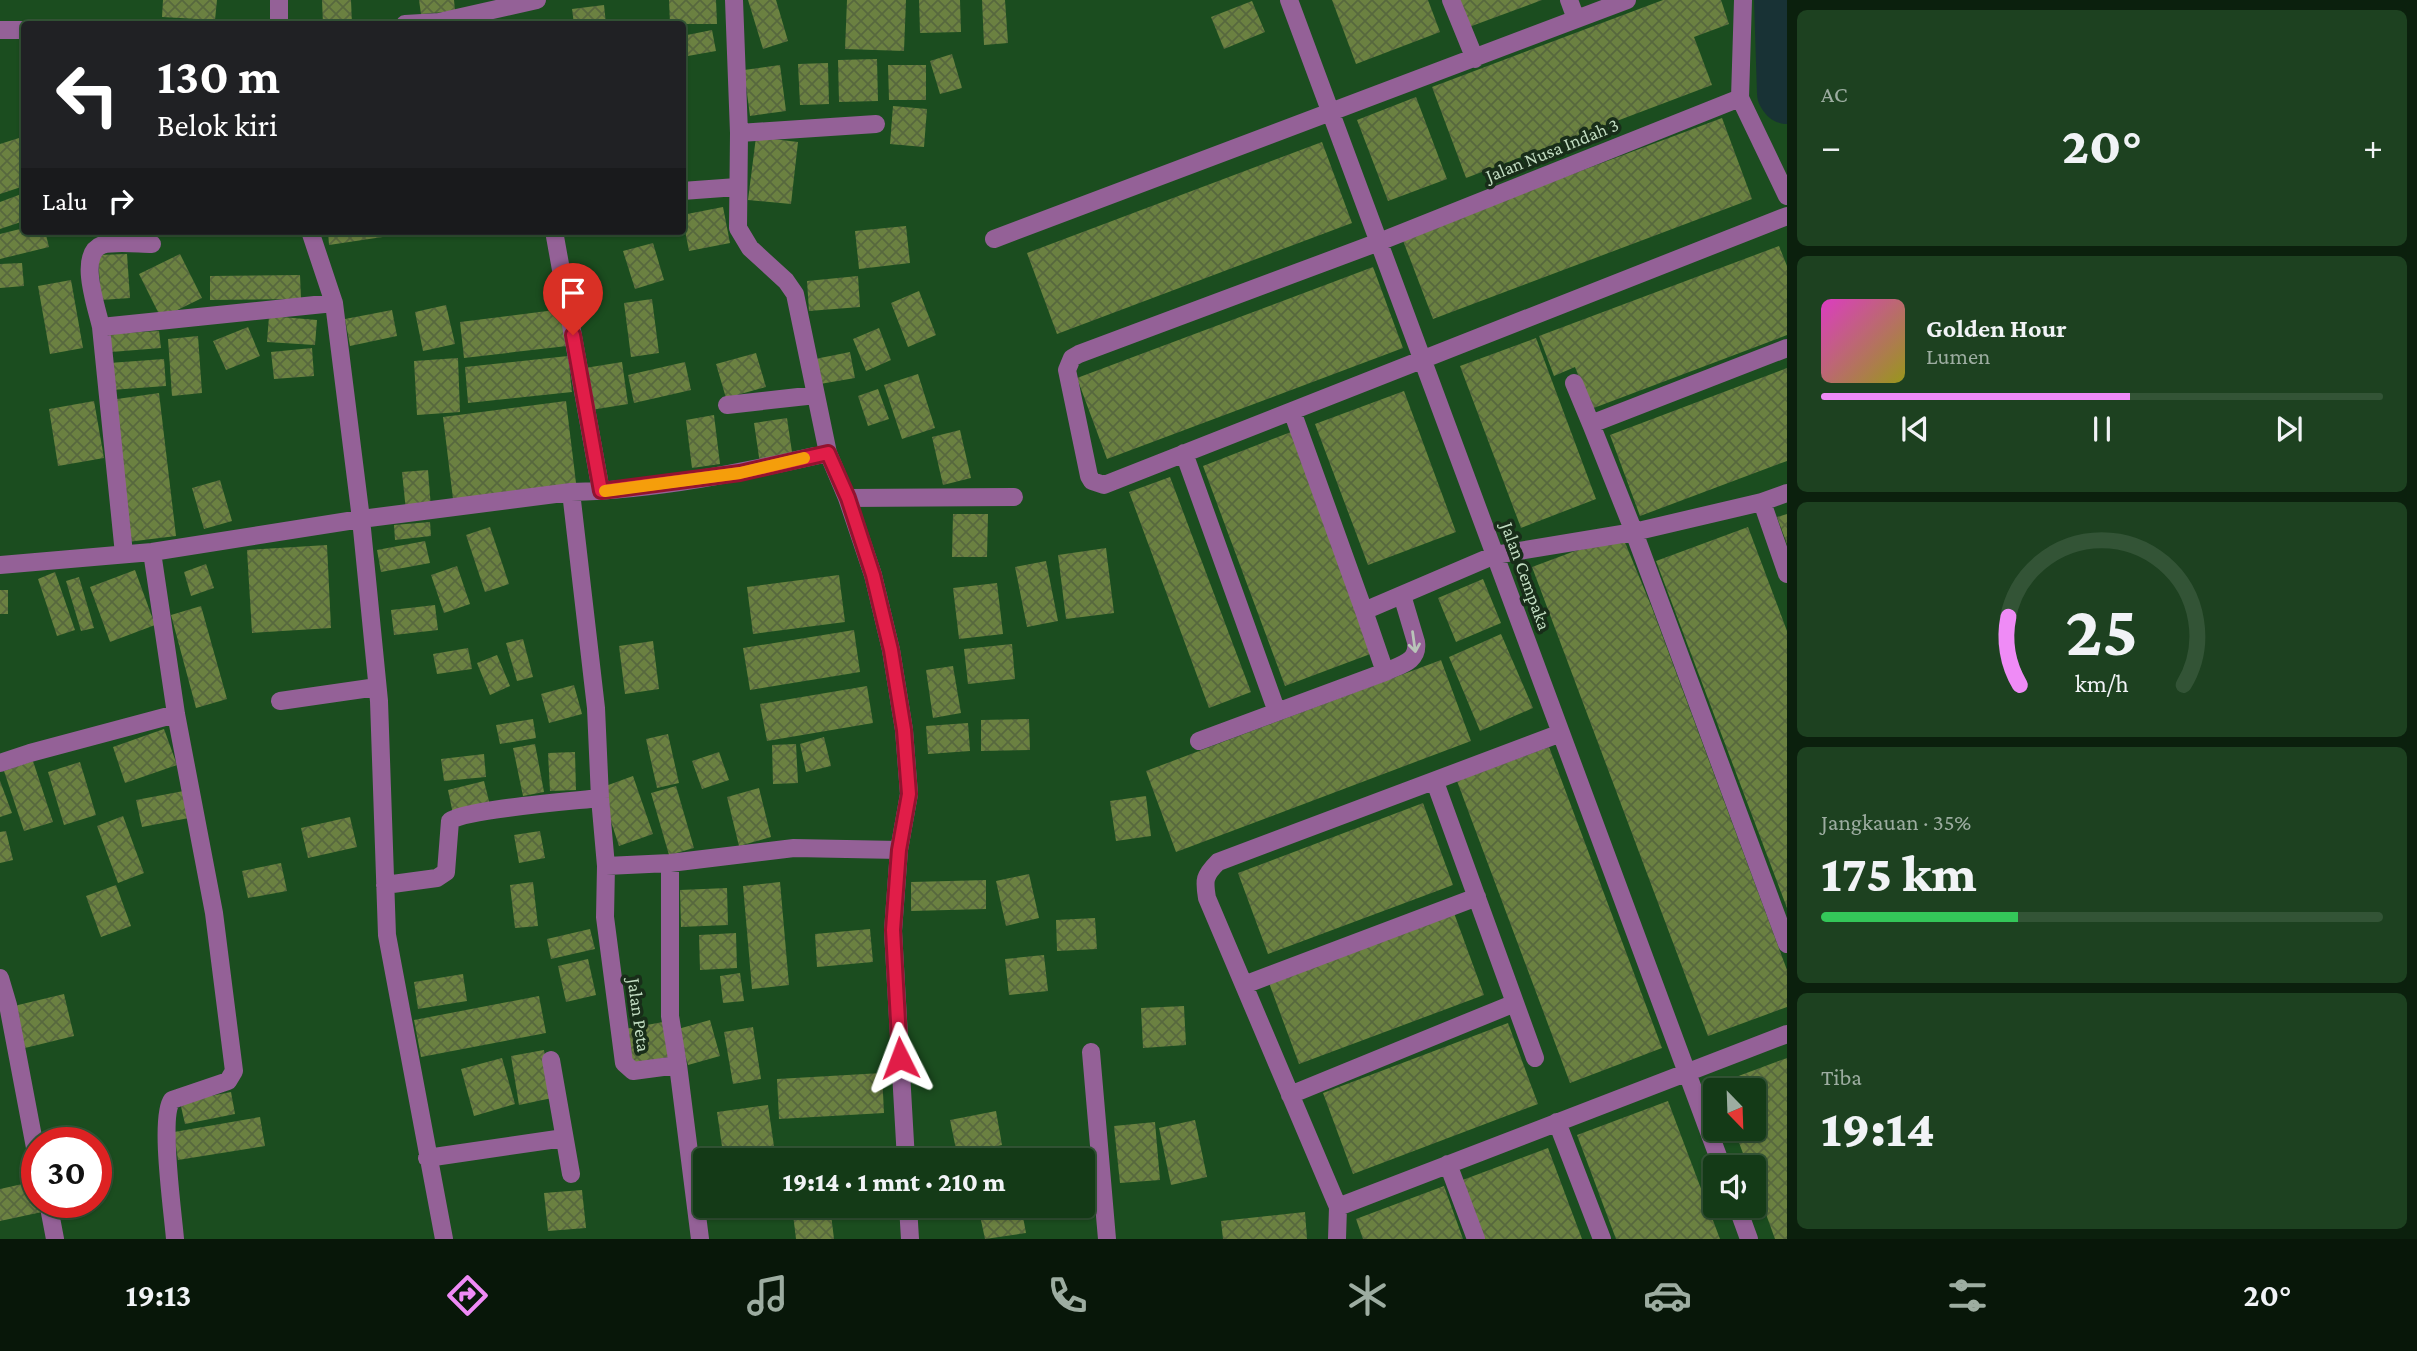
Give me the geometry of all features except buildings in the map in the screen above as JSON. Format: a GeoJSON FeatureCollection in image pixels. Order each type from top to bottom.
{"type":"FeatureCollection","features":[{"type":"Feature","properties":{"kind":"street"},"geometry":{"type":"LineString","coordinates":[[279,0],[279,21]]}},
{"type":"Feature","properties":{"kind":"street"},"geometry":{"type":"LineString","coordinates":[[443,21],[537,0]]}},
{"type":"Feature","properties":{"kind":"street"},"geometry":{"type":"LineString","coordinates":[[734,0],[739,133],[738,228],[760,259],[786,281],[795,294],[828,453],[848,498],[873,575],[891,650],[904,730],[909,794],[899,850],[893,930],[905,1148]]}},
{"type":"Feature","properties":{"kind":"street","name":"Jalan Cempaka"},"geometry":{"type":"LineString","coordinates":[[1289,0],[1718,1155]]}},
{"type":"Feature","properties":{"kind":"street"},"geometry":{"type":"LineString","coordinates":[[1451,0],[1475,59]]}},
{"type":"Feature","properties":{"kind":"street"},"geometry":{"type":"LineString","coordinates":[[1569,0],[1576,19]]}},
{"type":"Feature","properties":{"kind":"street"},"geometry":{"type":"LineString","coordinates":[[994,239],[1627,0]]}},
{"type":"Feature","properties":{"kind":"street"},"geometry":{"type":"LineString","coordinates":[[1743,0],[1740,98],[1787,196]]}},
{"type":"Feature","properties":{"kind":"street"},"geometry":{"type":"LineString","coordinates":[[0,30],[21,30]]}},
{"type":"Feature","properties":{"kind":"street","name":"Jalan Nusa Indah 3"},"geometry":{"type":"LineString","coordinates":[[1184,453],[1104,485],[1092,481],[1067,370],[1072,358],[1379,242],[1740,98]]}},
{"type":"Feature","properties":{"kind":"street"},"geometry":{"type":"LineString","coordinates":[[739,133],[876,124]]}},
{"type":"Feature","properties":{"kind":"street"},"geometry":{"type":"LineString","coordinates":[[686,191],[737,187]]}},
{"type":"Feature","properties":{"kind":"street"},"geometry":{"type":"LineString","coordinates":[[1277,712],[1184,453],[1787,216]]}},
{"type":"Feature","properties":{"kind":"street"},"geometry":{"type":"LineString","coordinates":[[311,235],[334,303],[361,519],[377,687],[387,935],[444,1239]]}},
{"type":"Feature","properties":{"kind":"street"},"geometry":{"type":"LineString","coordinates":[[555,235],[601,491]]}},
{"type":"Feature","properties":{"kind":"street"},"geometry":{"type":"LineString","coordinates":[[124,554],[101,327],[88,266],[94,250],[103,244],[152,244]]}},
{"type":"Feature","properties":{"kind":"street"},"geometry":{"type":"LineString","coordinates":[[101,327],[334,303]]}},
{"type":"Feature","properties":{"kind":"street"},"geometry":{"type":"LineString","coordinates":[[1591,424],[1787,348]]}},
{"type":"Feature","properties":{"kind":"street"},"geometry":{"type":"LineString","coordinates":[[1574,383],[1634,532],[1787,944]]}},
{"type":"Feature","properties":{"kind":"street"},"geometry":{"type":"LineString","coordinates":[[727,405],[816,395]]}},
{"type":"Feature","properties":{"kind":"street"},"geometry":{"type":"LineString","coordinates":[[1292,411],[1385,672]]}},
{"type":"Feature","properties":{"kind":"street"},"geometry":{"type":"LineString","coordinates":[[0,565],[152,552],[361,519],[740,473],[828,453]]}},
{"type":"Feature","properties":{"kind":"street","name":"Jalan Peta"},"geometry":{"type":"LineString","coordinates":[[571,492],[596,708],[606,866],[605,917],[624,1063],[633,1071],[678,1065],[700,1239]]}},
{"type":"Feature","properties":{"kind":"street"},"geometry":{"type":"LineString","coordinates":[[1364,611],[1495,555],[1634,532],[1762,502],[1787,493]]}},
{"type":"Feature","properties":{"kind":"street"},"geometry":{"type":"LineString","coordinates":[[848,498],[1014,497]]}},
{"type":"Feature","properties":{"kind":"street"},"geometry":{"type":"LineString","coordinates":[[1762,502],[1787,574]]}},
{"type":"Feature","properties":{"kind":"street"},"geometry":{"type":"LineString","coordinates":[[152,552],[176,714],[214,913],[234,1071],[228,1081],[172,1100],[167,1107],[166,1128],[175,1239]]}},
{"type":"Feature","properties":{"kind":"street"},"geometry":{"type":"LineString","coordinates":[[1199,741],[1385,672],[1412,659],[1418,649],[1402,595]]}},
{"type":"Feature","properties":{"kind":"street"},"geometry":{"type":"LineString","coordinates":[[280,701],[377,687]]}},
{"type":"Feature","properties":{"kind":"street"},"geometry":{"type":"LineString","coordinates":[[0,764],[30,753],[176,714]]}},
{"type":"Feature","properties":{"kind":"street"},"geometry":{"type":"LineString","coordinates":[[1337,1239],[1338,1207],[1207,898],[1204,881],[1208,872],[1218,862],[1561,733]]}},
{"type":"Feature","properties":{"kind":"street"},"geometry":{"type":"LineString","coordinates":[[1435,782],[1535,1058]]}},
{"type":"Feature","properties":{"kind":"street"},"geometry":{"type":"LineString","coordinates":[[385,885],[437,878],[446,872],[447,835],[450,821],[454,818],[600,798]]}},
{"type":"Feature","properties":{"kind":"street"},"geometry":{"type":"LineString","coordinates":[[606,866],[670,863],[794,848],[899,850]]}},
{"type":"Feature","properties":{"kind":"street"},"geometry":{"type":"LineString","coordinates":[[670,863],[670,1017],[678,1065]]}},
{"type":"Feature","properties":{"kind":"street"},"geometry":{"type":"LineString","coordinates":[[1244,985],[1477,897]]}},
{"type":"Feature","properties":{"kind":"street"},"geometry":{"type":"LineString","coordinates":[[0,978],[8,1005],[31,1127]]}},
{"type":"Feature","properties":{"kind":"street"},"geometry":{"type":"LineString","coordinates":[[1290,1095],[1515,1003]]}},
{"type":"Feature","properties":{"kind":"street"},"geometry":{"type":"LineString","coordinates":[[1338,1207],[1787,1034]]}},
{"type":"Feature","properties":{"kind":"street"},"geometry":{"type":"LineString","coordinates":[[1091,1052],[1107,1239]]}},
{"type":"Feature","properties":{"kind":"street"},"geometry":{"type":"LineString","coordinates":[[551,1060],[570,1174]]}},
{"type":"Feature","properties":{"kind":"street"},"geometry":{"type":"LineString","coordinates":[[1557,1122],[1602,1239]]}},
{"type":"Feature","properties":{"kind":"street"},"geometry":{"type":"LineString","coordinates":[[427,1158],[564,1138]]}},
{"type":"Feature","properties":{"kind":"street"},"geometry":{"type":"LineString","coordinates":[[1448,1164],[1476,1239]]}},
{"type":"Feature","properties":{"kind":"street"},"geometry":{"type":"LineString","coordinates":[[51,1218],[55,1239]]}},
{"type":"Feature","properties":{"kind":"street"},"geometry":{"type":"LineString","coordinates":[[909,1218],[910,1239]]}},
{"type":"Feature","properties":{"kind":"street"},"geometry":{"type":"LineString","coordinates":[[1741,1218],[1749,1239]]}},
{"type":"Feature","properties":{"kind":"waterway"},"geometry":{"type":"LineString","coordinates":[[1782,0],[1787,96]]}},
{"type":"Feature","properties":{"kind":"slow traffic"},"geometry":{"type":"LineString","coordinates":[[605,491],[740,473],[804,458]]}},
{"type":"Feature","properties":{"kind":"route"},"geometry":{"type":"LineString","coordinates":[[573,335],[601,491],[740,473],[828,453],[848,498],[873,575],[891,650],[904,730],[909,794],[899,850],[893,930],[900,1058]]}}]}
